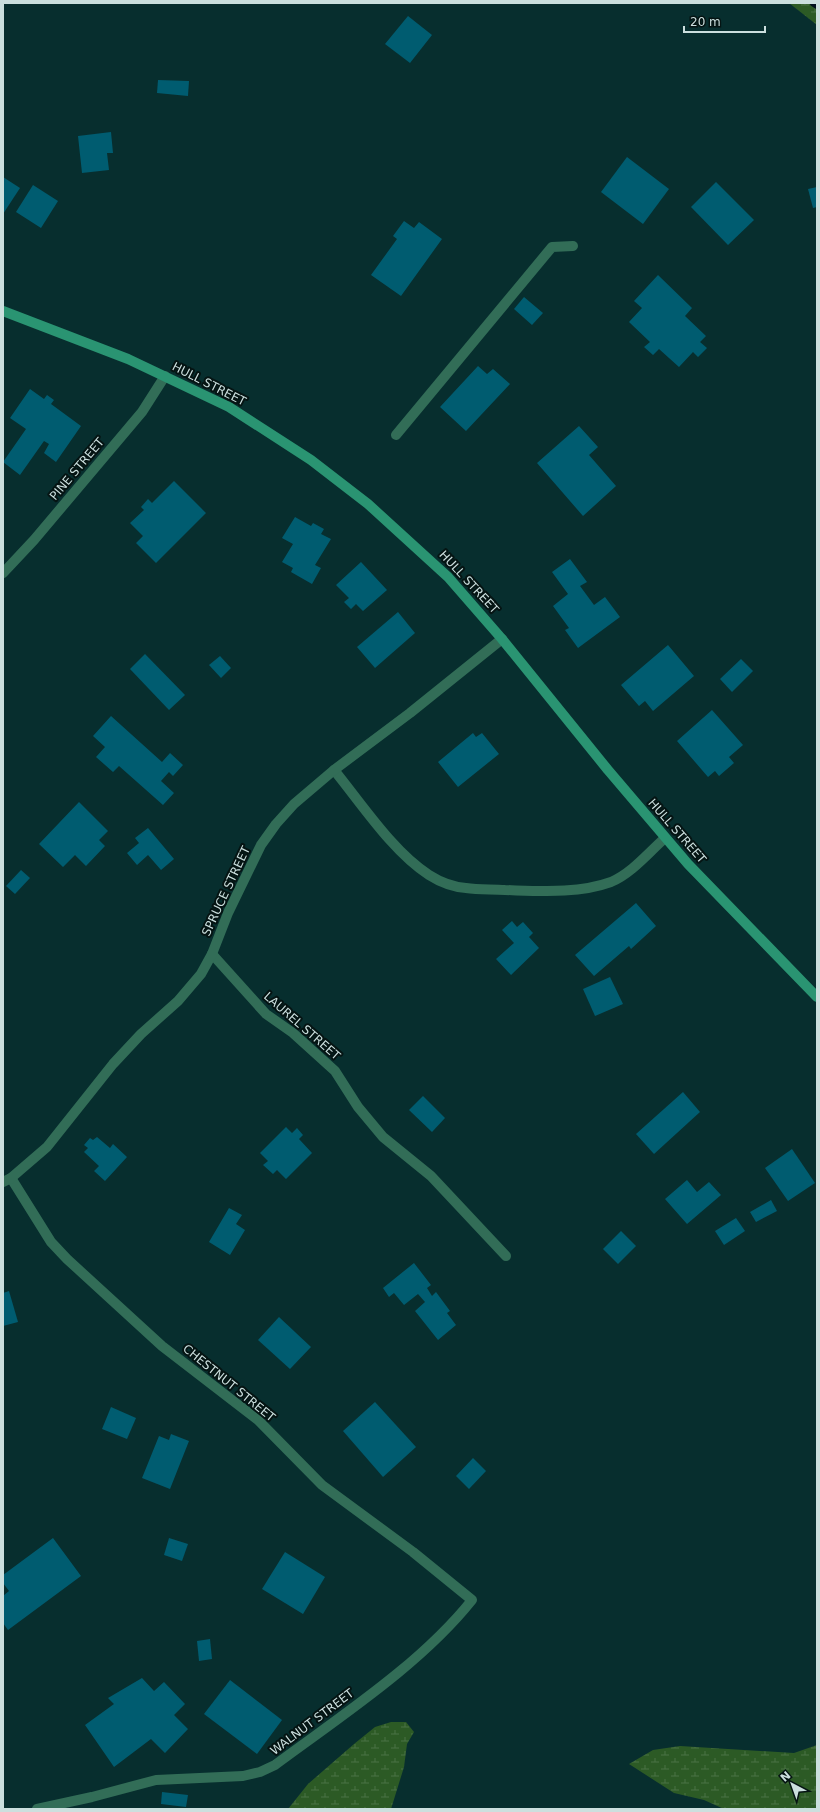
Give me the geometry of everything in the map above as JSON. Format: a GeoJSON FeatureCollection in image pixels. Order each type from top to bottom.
{"type":"FeatureCollection","features":[{"type":"Feature","properties":{"kind":"main road","name":"HULL STREET"},"geometry":{"type":"LineString","coordinates":[[3,311],[128,359],[241,414],[288,443],[339,480],[396,528],[448,577],[502,639],[665,838],[730,910],[817,997]]}},
{"type":"Feature","properties":{"kind":"street"},"geometry":{"type":"LineString","coordinates":[[396,435],[552,247],[573,246]]}},
{"type":"Feature","properties":{"kind":"street","name":"PINE STREET"},"geometry":{"type":"LineString","coordinates":[[3,573],[34,540],[142,412],[165,376]]}},
{"type":"Feature","properties":{"kind":"street","name":"SPRUCE STREET"},"geometry":{"type":"LineString","coordinates":[[7,1180],[47,1147],[114,1064],[141,1034],[178,1001],[201,974],[212,954],[228,913],[262,845],[276,824],[294,804],[334,770],[410,713],[502,639]]}},
{"type":"Feature","properties":{"kind":"street"},"geometry":{"type":"LineString","coordinates":[[334,770],[396,847],[415,865],[445,884],[465,888],[545,891],[572,890],[610,882],[620,877],[665,838]]}},
{"type":"Feature","properties":{"kind":"street","name":"LAUREL STREET"},"geometry":{"type":"LineString","coordinates":[[212,954],[266,1014],[293,1033],[335,1072],[358,1107],[383,1137],[431,1176],[506,1256]]}},
{"type":"Feature","properties":{"kind":"street","name":"CHESTNUT STREET"},"geometry":{"type":"LineString","coordinates":[[7,1180],[51,1242],[67,1259],[162,1346],[258,1420],[322,1485],[413,1552],[472,1600]]}},
{"type":"Feature","properties":{"kind":"street","name":"WALNUT STREET"},"geometry":{"type":"LineString","coordinates":[[37,1809],[92,1797],[156,1780],[243,1776],[260,1772],[275,1765],[368,1696],[427,1648],[456,1620],[472,1600]]}},
{"type":"Feature","properties":{"kind":"green space"},"geometry":{"type":"Polygon","coordinates":[[[789,3],[817,3],[817,25],[789,3]]]}},
{"type":"Feature","properties":{"kind":"green space"},"geometry":{"type":"Polygon","coordinates":[[[391,1722],[406,1722],[414,1732],[407,1744],[404,1767],[391,1809],[288,1809],[308,1784],[354,1744],[375,1727],[391,1722]]]}},
{"type":"Feature","properties":{"kind":"green space"},"geometry":{"type":"Polygon","coordinates":[[[817,1745],[817,1809],[724,1809],[704,1800],[674,1793],[629,1764],[653,1750],[680,1746],[794,1753],[817,1745]]]}},
{"type":"Feature","properties":{"kind":"building"},"geometry":{"type":"Polygon","coordinates":[[[408,16],[432,35],[410,63],[385,44],[408,16]]]}},
{"type":"Feature","properties":{"kind":"building"},"geometry":{"type":"Polygon","coordinates":[[[158,80],[189,81],[188,96],[157,93],[158,80]]]}},
{"type":"Feature","properties":{"kind":"building"},"geometry":{"type":"Polygon","coordinates":[[[111,132],[113,153],[107,153],[109,170],[82,173],[78,136],[111,132]]]}},
{"type":"Feature","properties":{"kind":"building"},"geometry":{"type":"Polygon","coordinates":[[[627,157],[669,189],[643,224],[601,192],[627,157]]]}},
{"type":"Feature","properties":{"kind":"building"},"geometry":{"type":"Polygon","coordinates":[[[3,177],[20,188],[3,214],[3,177]]]}},
{"type":"Feature","properties":{"kind":"building"},"geometry":{"type":"Polygon","coordinates":[[[716,182],[754,220],[728,245],[691,207],[716,182]]]}},
{"type":"Feature","properties":{"kind":"building"},"geometry":{"type":"Polygon","coordinates":[[[33,185],[58,201],[41,228],[16,212],[33,185]]]}},
{"type":"Feature","properties":{"kind":"building"},"geometry":{"type":"Polygon","coordinates":[[[817,187],[817,207],[813,208],[808,189],[817,187]]]}},
{"type":"Feature","properties":{"kind":"building"},"geometry":{"type":"Polygon","coordinates":[[[404,221],[414,228],[419,222],[442,239],[401,296],[371,275],[397,239],[393,236],[404,221]]]}},
{"type":"Feature","properties":{"kind":"building"},"geometry":{"type":"Polygon","coordinates":[[[658,275],[692,308],[685,316],[706,336],[700,342],[707,348],[698,357],[693,352],[679,367],[659,349],[653,355],[644,347],[650,342],[629,322],[642,308],[634,301],[658,275]]]}},
{"type":"Feature","properties":{"kind":"building"},"geometry":{"type":"Polygon","coordinates":[[[524,297],[543,313],[532,325],[514,309],[524,297]]]}},
{"type":"Feature","properties":{"kind":"building"},"geometry":{"type":"Polygon","coordinates":[[[478,366],[487,374],[493,369],[510,384],[466,431],[440,407],[478,366]]]}},
{"type":"Feature","properties":{"kind":"building"},"geometry":{"type":"Polygon","coordinates":[[[30,389],[44,399],[47,395],[54,400],[51,404],[81,426],[56,462],[44,453],[49,444],[44,441],[20,475],[3,462],[26,429],[10,418],[30,389]]]}},
{"type":"Feature","properties":{"kind":"building"},"geometry":{"type":"Polygon","coordinates":[[[579,426],[598,447],[589,455],[616,486],[583,516],[537,463],[579,426]]]}},
{"type":"Feature","properties":{"kind":"building"},"geometry":{"type":"Polygon","coordinates":[[[174,481],[206,513],[156,563],[136,543],[143,536],[130,523],[144,510],[141,507],[148,499],[152,503],[174,481]]]}},
{"type":"Feature","properties":{"kind":"building"},"geometry":{"type":"Polygon","coordinates":[[[295,517],[311,526],[313,523],[324,529],[321,534],[331,539],[315,565],[321,568],[312,584],[291,572],[293,568],[282,562],[293,544],[282,538],[295,517]]]}},
{"type":"Feature","properties":{"kind":"building"},"geometry":{"type":"Polygon","coordinates":[[[570,559],[587,582],[580,586],[594,605],[605,597],[620,617],[578,648],[565,630],[569,628],[553,606],[568,594],[552,572],[570,559]]]}},
{"type":"Feature","properties":{"kind":"building"},"geometry":{"type":"Polygon","coordinates":[[[361,562],[387,590],[363,611],[356,604],[351,609],[344,602],[349,598],[336,585],[361,562]]]}},
{"type":"Feature","properties":{"kind":"building"},"geometry":{"type":"Polygon","coordinates":[[[398,612],[415,633],[375,668],[357,647],[398,612]]]}},
{"type":"Feature","properties":{"kind":"building"},"geometry":{"type":"Polygon","coordinates":[[[668,645],[694,676],[653,711],[645,701],[639,706],[621,685],[668,645]]]}},
{"type":"Feature","properties":{"kind":"building"},"geometry":{"type":"Polygon","coordinates":[[[145,654],[185,695],[169,710],[130,669],[145,654]]]}},
{"type":"Feature","properties":{"kind":"building"},"geometry":{"type":"Polygon","coordinates":[[[220,656],[231,668],[221,678],[209,665],[220,656]]]}},
{"type":"Feature","properties":{"kind":"building"},"geometry":{"type":"Polygon","coordinates":[[[741,659],[753,671],[732,692],[720,679],[741,659]]]}},
{"type":"Feature","properties":{"kind":"building"},"geometry":{"type":"Polygon","coordinates":[[[712,710],[743,745],[729,757],[734,763],[719,776],[715,771],[708,777],[677,741],[712,710]]]}},
{"type":"Feature","properties":{"kind":"building"},"geometry":{"type":"Polygon","coordinates":[[[111,716],[162,762],[170,753],[183,765],[173,776],[169,772],[161,781],[174,793],[163,805],[119,766],[113,772],[96,757],[105,747],[93,736],[111,716]]]}},
{"type":"Feature","properties":{"kind":"building"},"geometry":{"type":"Polygon","coordinates":[[[473,733],[476,737],[482,733],[499,754],[458,787],[438,762],[473,733]]]}},
{"type":"Feature","properties":{"kind":"building"},"geometry":{"type":"Polygon","coordinates":[[[79,802],[108,831],[99,840],[105,846],[86,866],[75,855],[63,867],[39,844],[79,802]]]}},
{"type":"Feature","properties":{"kind":"building"},"geometry":{"type":"Polygon","coordinates":[[[148,828],[174,859],[161,870],[148,855],[137,865],[127,853],[139,843],[135,838],[148,828]]]}},
{"type":"Feature","properties":{"kind":"building"},"geometry":{"type":"Polygon","coordinates":[[[21,870],[30,878],[15,894],[6,886],[21,870]]]}},
{"type":"Feature","properties":{"kind":"building"},"geometry":{"type":"Polygon","coordinates":[[[636,903],[656,926],[631,949],[629,946],[594,976],[575,955],[636,903]]]}},
{"type":"Feature","properties":{"kind":"building"},"geometry":{"type":"Polygon","coordinates":[[[512,921],[517,927],[523,922],[533,933],[529,937],[539,948],[511,975],[496,959],[514,943],[502,930],[512,921]]]}},
{"type":"Feature","properties":{"kind":"building"},"geometry":{"type":"Polygon","coordinates":[[[610,977],[623,1004],[595,1016],[583,989],[610,977]]]}},
{"type":"Feature","properties":{"kind":"building"},"geometry":{"type":"Polygon","coordinates":[[[683,1092],[700,1112],[654,1154],[636,1134],[683,1092]]]}},
{"type":"Feature","properties":{"kind":"building"},"geometry":{"type":"Polygon","coordinates":[[[423,1096],[445,1118],[432,1132],[409,1110],[423,1096]]]}},
{"type":"Feature","properties":{"kind":"building"},"geometry":{"type":"Polygon","coordinates":[[[286,1127],[292,1133],[297,1128],[303,1135],[299,1139],[312,1153],[286,1179],[277,1170],[273,1174],[263,1165],[268,1161],[260,1153],[286,1127]]]}},
{"type":"Feature","properties":{"kind":"building"},"geometry":{"type":"Polygon","coordinates":[[[97,1137],[110,1148],[113,1144],[127,1157],[105,1181],[94,1171],[99,1166],[84,1152],[88,1148],[84,1145],[90,1138],[93,1140],[97,1137]]]}},
{"type":"Feature","properties":{"kind":"building"},"geometry":{"type":"Polygon","coordinates":[[[792,1149],[815,1183],[788,1201],[765,1168],[792,1149]]]}},
{"type":"Feature","properties":{"kind":"building"},"geometry":{"type":"Polygon","coordinates":[[[687,1180],[697,1192],[709,1182],[721,1195],[687,1224],[665,1199],[687,1180]]]}},
{"type":"Feature","properties":{"kind":"building"},"geometry":{"type":"Polygon","coordinates":[[[771,1200],[777,1211],[756,1222],[750,1212],[771,1200]]]}},
{"type":"Feature","properties":{"kind":"building"},"geometry":{"type":"Polygon","coordinates":[[[229,1208],[242,1215],[236,1224],[245,1230],[230,1255],[209,1242],[229,1208]]]}},
{"type":"Feature","properties":{"kind":"building"},"geometry":{"type":"Polygon","coordinates":[[[736,1218],[745,1231],[724,1245],[715,1231],[736,1218]]]}},
{"type":"Feature","properties":{"kind":"building"},"geometry":{"type":"Polygon","coordinates":[[[621,1231],[636,1246],[618,1264],[603,1249],[621,1231]]]}},
{"type":"Feature","properties":{"kind":"building"},"geometry":{"type":"Polygon","coordinates":[[[414,1263],[431,1285],[427,1288],[432,1296],[436,1292],[450,1311],[447,1313],[456,1325],[438,1340],[415,1311],[425,1302],[418,1294],[404,1305],[394,1293],[389,1297],[383,1288],[414,1263]]]}},
{"type":"Feature","properties":{"kind":"building"},"geometry":{"type":"Polygon","coordinates":[[[9,1291],[18,1322],[3,1326],[3,1293],[9,1291]]]}},
{"type":"Feature","properties":{"kind":"building"},"geometry":{"type":"Polygon","coordinates":[[[279,1317],[311,1347],[290,1369],[258,1340],[279,1317]]]}},
{"type":"Feature","properties":{"kind":"building"},"geometry":{"type":"Polygon","coordinates":[[[375,1402],[416,1447],[383,1477],[343,1431],[375,1402]]]}},
{"type":"Feature","properties":{"kind":"building"},"geometry":{"type":"Polygon","coordinates":[[[111,1407],[136,1418],[127,1439],[102,1429],[111,1407]]]}},
{"type":"Feature","properties":{"kind":"building"},"geometry":{"type":"Polygon","coordinates":[[[171,1434],[189,1441],[170,1489],[142,1478],[159,1436],[169,1440],[171,1434]]]}},
{"type":"Feature","properties":{"kind":"building"},"geometry":{"type":"Polygon","coordinates":[[[473,1458],[486,1471],[469,1489],[456,1476],[473,1458]]]}},
{"type":"Feature","properties":{"kind":"building"},"geometry":{"type":"Polygon","coordinates":[[[53,1538],[81,1576],[8,1630],[3,1623],[3,1596],[9,1591],[3,1583],[3,1575],[53,1538]]]}},
{"type":"Feature","properties":{"kind":"building"},"geometry":{"type":"Polygon","coordinates":[[[169,1538],[188,1544],[182,1561],[164,1555],[169,1538]]]}},
{"type":"Feature","properties":{"kind":"building"},"geometry":{"type":"Polygon","coordinates":[[[285,1552],[325,1577],[303,1614],[262,1589],[285,1552]]]}},
{"type":"Feature","properties":{"kind":"building"},"geometry":{"type":"Polygon","coordinates":[[[210,1639],[212,1659],[199,1661],[197,1641],[210,1639]]]}},
{"type":"Feature","properties":{"kind":"building"},"geometry":{"type":"Polygon","coordinates":[[[142,1678],[154,1691],[164,1682],[185,1704],[174,1715],[188,1729],[165,1753],[151,1739],[114,1767],[85,1725],[114,1704],[108,1698],[142,1678]]]}},
{"type":"Feature","properties":{"kind":"building"},"geometry":{"type":"Polygon","coordinates":[[[230,1680],[282,1720],[257,1754],[204,1714],[230,1680]]]}},
{"type":"Feature","properties":{"kind":"building"},"geometry":{"type":"Polygon","coordinates":[[[162,1792],[188,1795],[186,1807],[161,1804],[162,1792]]]}}]}
